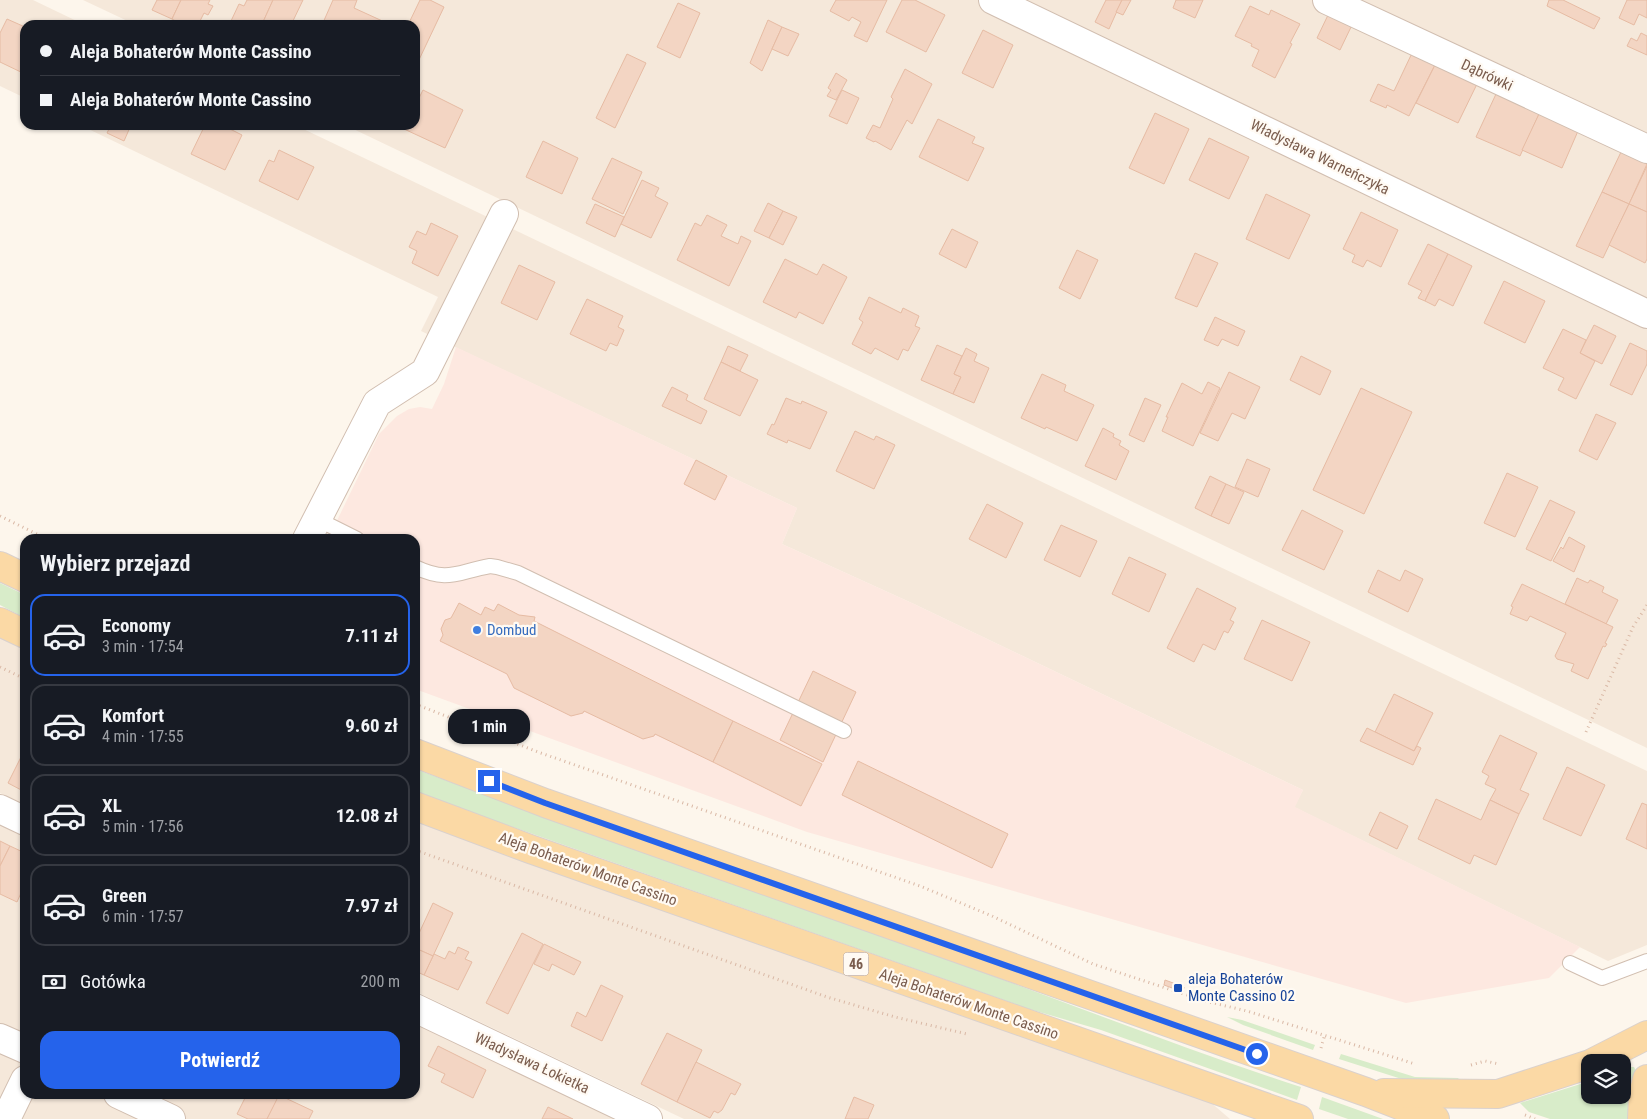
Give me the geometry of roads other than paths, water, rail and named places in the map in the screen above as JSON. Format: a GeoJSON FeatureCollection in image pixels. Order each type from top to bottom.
{"type":"FeatureCollection","features":[{"type":"Feature","properties":{"kind":"main road"},"geometry":{"type":"LineString","coordinates":[[0,566],[20,576]]}},
{"type":"Feature","properties":{"kind":"main road"},"geometry":{"type":"LineString","coordinates":[[0,622],[20,632]]}},
{"type":"Feature","properties":{"kind":"main road"},"geometry":{"type":"LineString","coordinates":[[420,755],[545,803],[1366,1092],[1435,1119]]}},
{"type":"Feature","properties":{"kind":"main road","name":"Aleja Bohaterów Monte Cassino"},"geometry":{"type":"LineString","coordinates":[[420,808],[530,849],[1299,1119]]}},
{"type":"Feature","properties":{"kind":"main road"},"geometry":{"type":"LineString","coordinates":[[1610,1054],[1647,1035]]}},
{"type":"Feature","properties":{"kind":"main road"},"geometry":{"type":"LineString","coordinates":[[1366,1092],[1498,1094],[1581,1067]]}},
{"type":"Feature","properties":{"kind":"main road"},"geometry":{"type":"LineString","coordinates":[[1642,1119],[1642,1094],[1647,1079]]}},
{"type":"Feature","properties":{"kind":"main road"},"geometry":{"type":"LineString","coordinates":[[1195,1084],[1244,1119]]}},
{"type":"Feature","properties":{"kind":"street","name":"Władysława Warneńczyka"},"geometry":{"type":"LineString","coordinates":[[993,0],[1647,314]]}},
{"type":"Feature","properties":{"kind":"street","name":"Dąbrówki"},"geometry":{"type":"LineString","coordinates":[[1327,0],[1647,149]]}},
{"type":"Feature","properties":{"kind":"street"},"geometry":{"type":"LineString","coordinates":[[312,529],[377,403],[424,372],[504,214]]}},
{"type":"Feature","properties":{"kind":"street"},"geometry":{"type":"LineString","coordinates":[[0,809],[20,819]]}},
{"type":"Feature","properties":{"kind":"street","name":"Władysława Łokietka"},"geometry":{"type":"LineString","coordinates":[[420,1010],[648,1119]]}},
{"type":"Feature","properties":{"kind":"street"},"geometry":{"type":"LineString","coordinates":[[0,1038],[20,1047]]}},
{"type":"Feature","properties":{"kind":"street"},"geometry":{"type":"LineString","coordinates":[[6,1119],[20,1090]]}},
{"type":"Feature","properties":{"kind":"street"},"geometry":{"type":"LineString","coordinates":[[129,1099],[171,1119]]}},
{"type":"Feature","properties":{"kind":"lane"},"geometry":{"type":"LineString","coordinates":[[312,529],[334,534]]}},
{"type":"Feature","properties":{"kind":"lane"},"geometry":{"type":"LineString","coordinates":[[420,569],[428,573],[450,576],[497,566],[518,573],[844,731]]}},
{"type":"Feature","properties":{"kind":"lane"},"geometry":{"type":"LineString","coordinates":[[1570,964],[1602,978],[1647,961]]}},
{"type":"Feature","properties":{"kind":"place","name":"Dombud"},"geometry":{"type":"Point","coordinates":[477,630]}},
{"type":"Feature","properties":{"kind":"place","name":"aleja Bohaterów Monte Cassino 02"},"geometry":{"type":"Point","coordinates":[1178,988]}}]}
